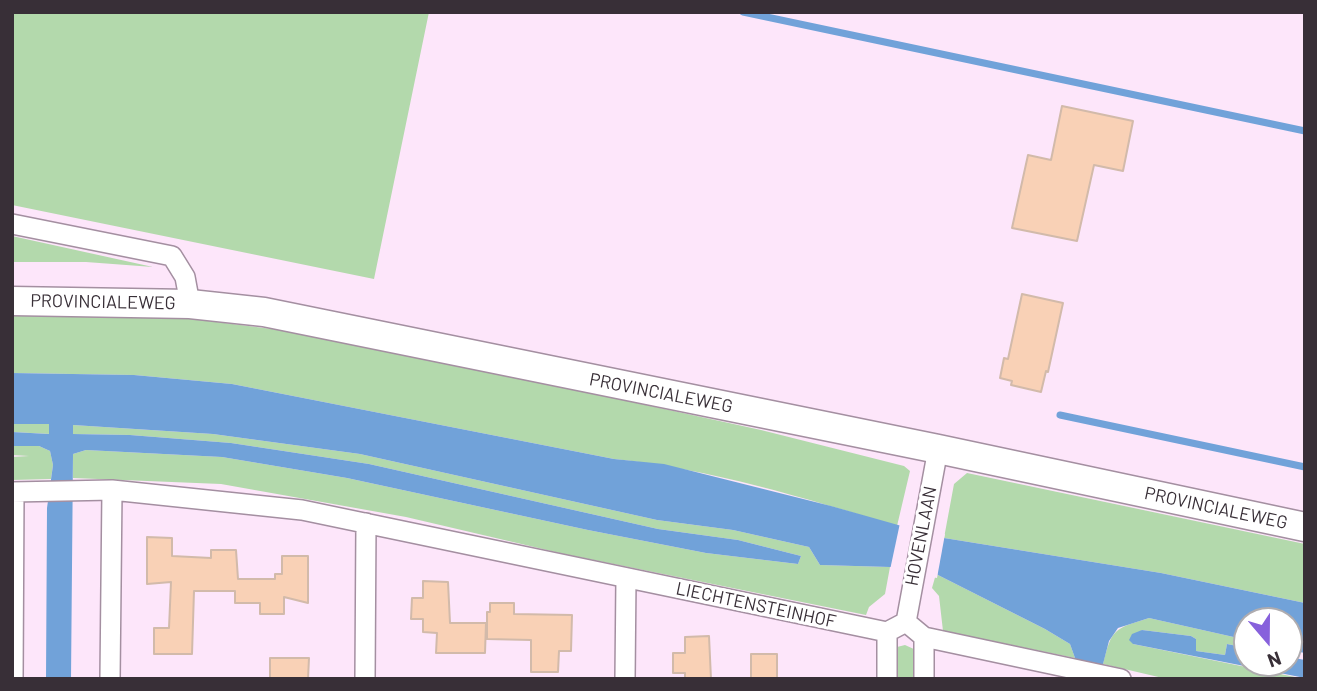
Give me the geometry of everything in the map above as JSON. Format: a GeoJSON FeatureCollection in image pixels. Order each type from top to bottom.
{"type":"FeatureCollection","features":[{"type":"Feature","properties":{"kind":"main road","name":"PROVINCIALEWEG"},"geometry":{"type":"LineString","coordinates":[[12,301],[190,304],[264,312],[938,449],[1305,527]]}},
{"type":"Feature","properties":{"kind":"street"},"geometry":{"type":"LineString","coordinates":[[12,224],[172,256],[185,277],[190,304]]}},
{"type":"Feature","properties":{"kind":"street","name":"HOVENLAAN"},"geometry":{"type":"LineString","coordinates":[[906,622],[938,449]]}},
{"type":"Feature","properties":{"kind":"street"},"geometry":{"type":"LineString","coordinates":[[110,679],[113,490]]}},
{"type":"Feature","properties":{"kind":"street","name":"LIECHTENSTEINHOF"},"geometry":{"type":"LineString","coordinates":[[13,492],[113,490],[302,510],[887,632]]}},
{"type":"Feature","properties":{"kind":"street"},"geometry":{"type":"LineString","coordinates":[[13,492],[13,679]]}},
{"type":"Feature","properties":{"kind":"street"},"geometry":{"type":"LineString","coordinates":[[365,679],[366,523]]}},
{"type":"Feature","properties":{"kind":"street"},"geometry":{"type":"LineString","coordinates":[[625,679],[626,578]]}},
{"type":"Feature","properties":{"kind":"street"},"geometry":{"type":"LineString","coordinates":[[887,679],[887,632],[906,622],[924,637],[1117,678]]}},
{"type":"Feature","properties":{"kind":"street"},"geometry":{"type":"LineString","coordinates":[[924,637],[924,679]]}},
{"type":"Feature","properties":{"kind":"green space"},"geometry":{"type":"Polygon","coordinates":[[[12,12],[429,12],[374,279],[12,205],[12,12]]]}},
{"type":"Feature","properties":{"kind":"green space"},"geometry":{"type":"Polygon","coordinates":[[[12,236],[153,267],[86,262],[12,262],[12,236]]]}},
{"type":"Feature","properties":{"kind":"green space"},"geometry":{"type":"Polygon","coordinates":[[[12,311],[177,317],[280,330],[476,368],[761,430],[904,466],[910,471],[897,526],[721,477],[614,459],[232,384],[134,375],[12,373],[12,311]]]}},
{"type":"Feature","properties":{"kind":"green space"},"geometry":{"type":"Polygon","coordinates":[[[12,424],[49,424],[50,434],[12,432],[12,424]]]}},
{"type":"Feature","properties":{"kind":"green space"},"geometry":{"type":"Polygon","coordinates":[[[73,425],[213,434],[360,454],[657,520],[733,530],[809,547],[820,565],[890,567],[885,594],[869,607],[866,615],[564,554],[406,517],[221,484],[73,478],[73,454],[86,450],[222,457],[347,478],[706,553],[798,564],[801,556],[738,540],[658,529],[369,464],[231,443],[130,435],[73,434],[73,425]]]}},
{"type":"Feature","properties":{"kind":"green space"},"geometry":{"type":"Polygon","coordinates":[[[12,446],[39,446],[50,451],[53,465],[51,479],[12,480],[12,457],[29,456],[12,455],[12,446]]]}},
{"type":"Feature","properties":{"kind":"green space"},"geometry":{"type":"Polygon","coordinates":[[[967,473],[1305,544],[1305,603],[1161,573],[944,538],[954,484],[967,473]]]}},
{"type":"Feature","properties":{"kind":"green space"},"geometry":{"type":"Polygon","coordinates":[[[936,574],[1070,644],[1075,658],[943,631],[939,596],[932,588],[936,574]]]}},
{"type":"Feature","properties":{"kind":"green space"},"geometry":{"type":"Polygon","coordinates":[[[1149,618],[1233,637],[1233,645],[1227,644],[1225,655],[1196,651],[1196,639],[1191,636],[1142,630],[1133,644],[1233,664],[1233,677],[1305,679],[1167,679],[1103,664],[1112,637],[1128,625],[1149,618]]]}},
{"type":"Feature","properties":{"kind":"green space"},"geometry":{"type":"Polygon","coordinates":[[[905,645],[916,650],[916,679],[893,679],[893,648],[905,645]]]}},
{"type":"Feature","properties":{"kind":"water"},"geometry":{"type":"Polygon","coordinates":[[[12,373],[134,375],[232,384],[614,459],[664,464],[944,538],[1161,573],[1305,603],[1305,653],[1303,607],[1233,607],[1233,637],[1149,618],[1118,628],[1109,641],[1102,679],[1075,679],[1075,658],[1070,644],[936,574],[890,567],[820,565],[809,547],[733,530],[657,520],[360,454],[213,434],[73,425],[73,434],[130,435],[231,443],[369,464],[658,529],[738,540],[801,556],[798,564],[706,553],[347,478],[222,457],[86,450],[73,454],[71,679],[46,679],[47,508],[53,465],[50,451],[39,446],[12,446],[12,432],[49,434],[49,424],[12,424],[12,373]]]}},
{"type":"Feature","properties":{"kind":"water"},"geometry":{"type":"Polygon","coordinates":[[[1142,630],[1191,636],[1196,639],[1196,651],[1225,655],[1227,644],[1233,645],[1233,664],[1133,644],[1129,640],[1132,634],[1142,630]]]}},
{"type":"Feature","properties":{"kind":"water"},"geometry":{"type":"Polygon","coordinates":[[[1303,660],[1305,660],[1305,678],[1300,677],[1303,677],[1303,660]]]}},
{"type":"Feature","properties":{"kind":"pier"},"geometry":{"type":"Polygon","coordinates":[[[900,523],[945,534],[937,578],[890,570],[900,523]]]}},
{"type":"Feature","properties":{"kind":"building"},"geometry":{"type":"Polygon","coordinates":[[[1062,106],[1133,121],[1123,171],[1094,165],[1077,241],[1012,228],[1028,155],[1051,160],[1062,106]]]}},
{"type":"Feature","properties":{"kind":"building"},"geometry":{"type":"Polygon","coordinates":[[[1022,294],[1063,303],[1041,392],[1011,385],[1012,381],[1000,378],[1004,358],[1008,359],[1022,294]]]}},
{"type":"Feature","properties":{"kind":"building"},"geometry":{"type":"Polygon","coordinates":[[[147,537],[172,538],[172,556],[211,558],[211,550],[236,550],[238,579],[275,579],[275,574],[282,574],[282,556],[308,556],[308,603],[284,597],[284,614],[260,614],[260,603],[235,603],[235,591],[194,591],[192,654],[154,654],[154,628],[169,628],[171,582],[147,584],[147,537]]]}},
{"type":"Feature","properties":{"kind":"building"},"geometry":{"type":"Polygon","coordinates":[[[423,581],[448,582],[450,623],[486,623],[485,653],[436,653],[437,633],[423,632],[423,619],[411,619],[412,598],[423,598],[423,581]]]}},
{"type":"Feature","properties":{"kind":"building"},"geometry":{"type":"Polygon","coordinates":[[[490,603],[514,603],[514,614],[572,615],[571,651],[559,651],[558,672],[531,672],[531,640],[487,639],[487,612],[490,612],[490,603]]]}},
{"type":"Feature","properties":{"kind":"building"},"geometry":{"type":"Polygon","coordinates":[[[709,636],[711,679],[685,679],[685,673],[673,673],[673,653],[685,653],[685,637],[709,636]]]}},
{"type":"Feature","properties":{"kind":"building"},"geometry":{"type":"Polygon","coordinates":[[[751,654],[777,654],[777,679],[751,679],[751,654]]]}},
{"type":"Feature","properties":{"kind":"building"},"geometry":{"type":"Polygon","coordinates":[[[270,658],[309,658],[308,679],[270,679],[270,658]]]}},
{"type":"Feature","properties":{"kind":"waterway"},"geometry":{"type":"LineString","coordinates":[[743,12],[1305,131]]}},
{"type":"Feature","properties":{"kind":"waterway"},"geometry":{"type":"LineString","coordinates":[[1060,415],[1305,467]]}}]}
